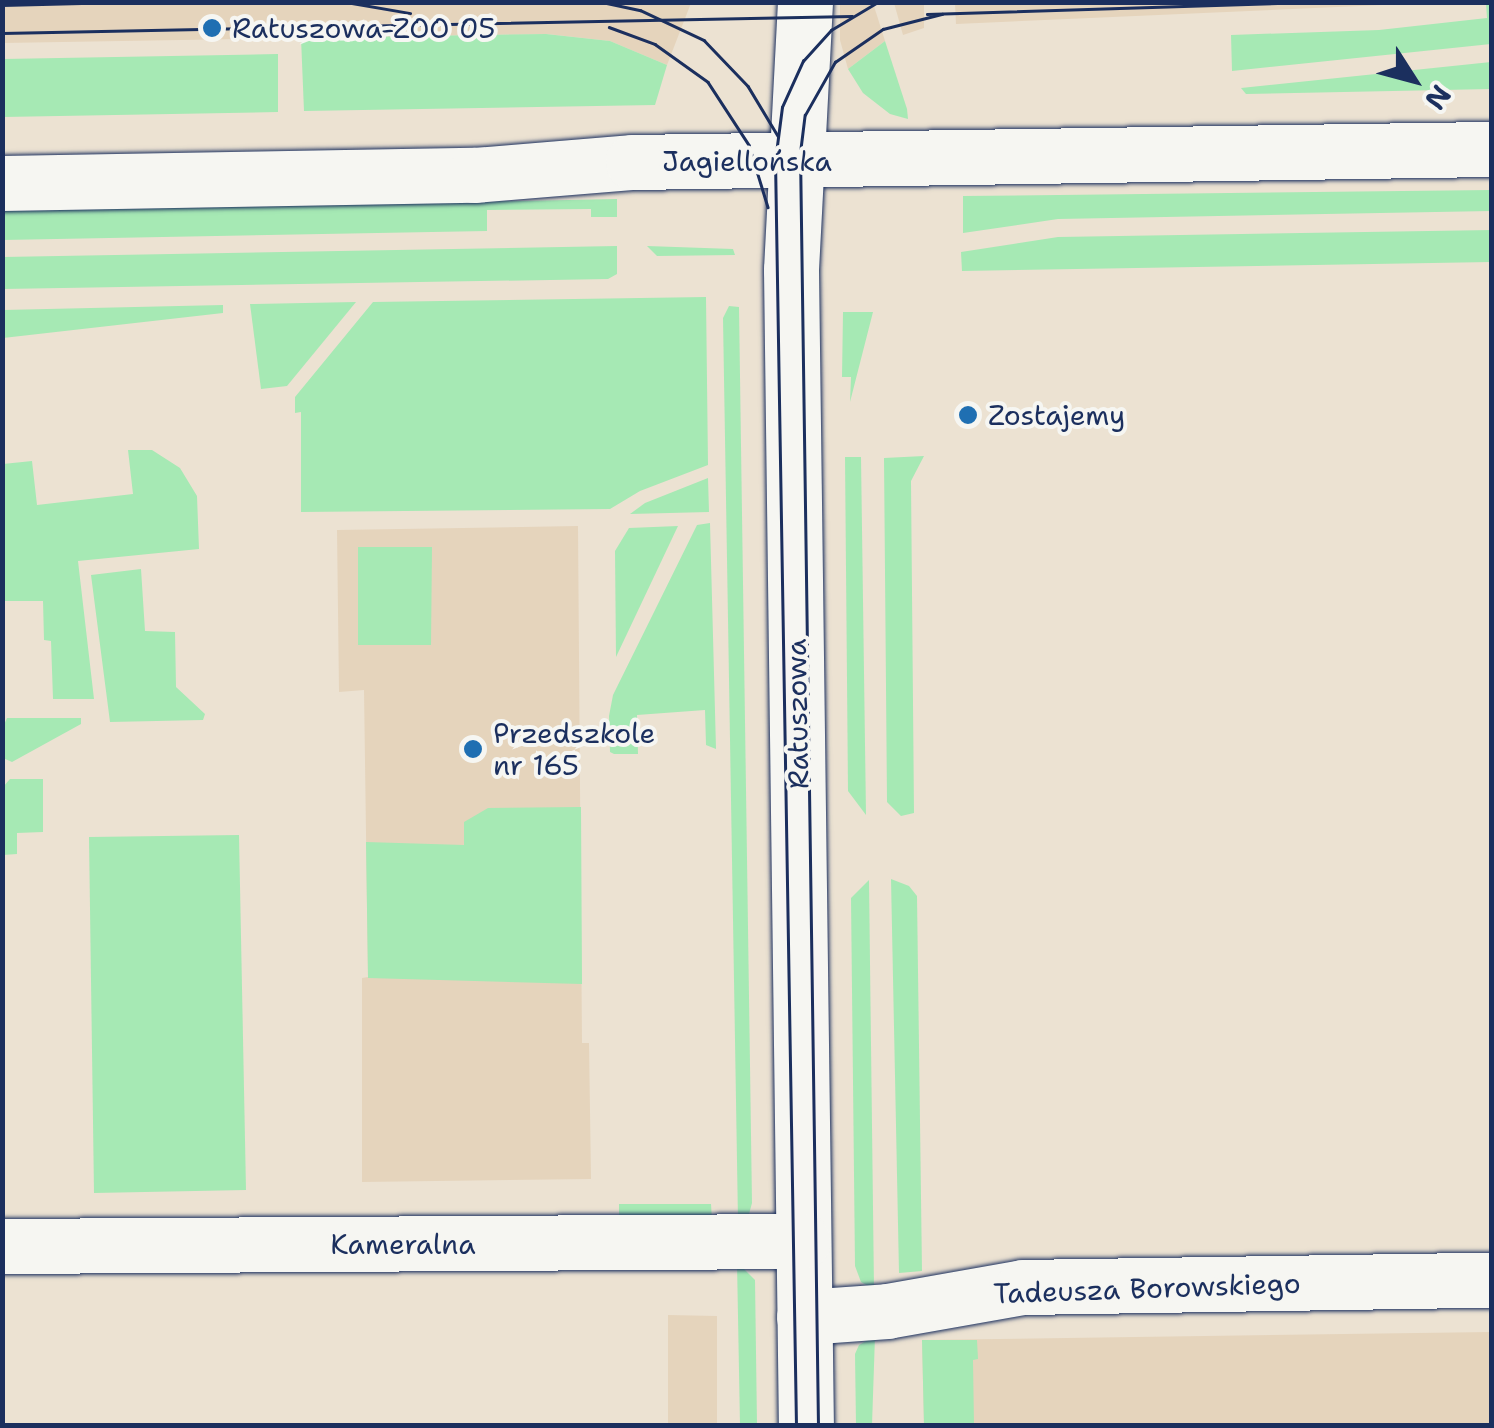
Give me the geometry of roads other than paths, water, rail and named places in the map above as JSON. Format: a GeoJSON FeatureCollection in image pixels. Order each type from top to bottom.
{"type":"FeatureCollection","features":[{"type":"Feature","properties":{"kind":"street","name":"Ratuszowa"},"geometry":{"type":"LineString","coordinates":[[805,2],[794,161],[791,286],[806,1426]]}},
{"type":"Feature","properties":{"kind":"street","name":"Jagiellońska"},"geometry":{"type":"LineString","coordinates":[[2,183],[474,175],[600,163],[1492,149]]}},
{"type":"Feature","properties":{"kind":"street","name":"Kameralna"},"geometry":{"type":"LineString","coordinates":[[2,1246],[804,1241]]}},
{"type":"Feature","properties":{"kind":"street","name":"Tadeusza Borowskiego"},"geometry":{"type":"LineString","coordinates":[[804,1317],[887,1311],[1023,1287],[1492,1280]]}},
{"type":"Feature","properties":{"kind":"tram line"},"geometry":{"type":"LineString","coordinates":[[2,5],[121,2]]}},
{"type":"Feature","properties":{"kind":"tram line"},"geometry":{"type":"LineString","coordinates":[[346,2],[410,13]]}},
{"type":"Feature","properties":{"kind":"tram line"},"geometry":{"type":"LineString","coordinates":[[602,2],[640,10],[704,40],[748,86],[778,136]]}},
{"type":"Feature","properties":{"kind":"tram line"},"geometry":{"type":"LineString","coordinates":[[796,1426],[775,161],[782,107],[803,61],[831,30],[878,2]]}},
{"type":"Feature","properties":{"kind":"tram line"},"geometry":{"type":"LineString","coordinates":[[927,14],[1301,2]]}},
{"type":"Feature","properties":{"kind":"tram line"},"geometry":{"type":"LineString","coordinates":[[818,1426],[800,153],[805,115],[835,62],[883,29],[942,14]]}},
{"type":"Feature","properties":{"kind":"tram line"},"geometry":{"type":"LineString","coordinates":[[2,33],[852,16]]}},
{"type":"Feature","properties":{"kind":"tram line"},"geometry":{"type":"LineString","coordinates":[[609,27],[655,44],[708,82],[749,145],[768,207]]}},
{"type":"Feature","properties":{"kind":"place","name":"Ratuszowa-ZOO 05"},"geometry":{"type":"Point","coordinates":[212,28]}},
{"type":"Feature","properties":{"kind":"place","name":"Zostajemy"},"geometry":{"type":"Point","coordinates":[968,415]}},
{"type":"Feature","properties":{"kind":"place","name":"Przedszkole nr 165"},"geometry":{"type":"Point","coordinates":[473,749]}}]}
